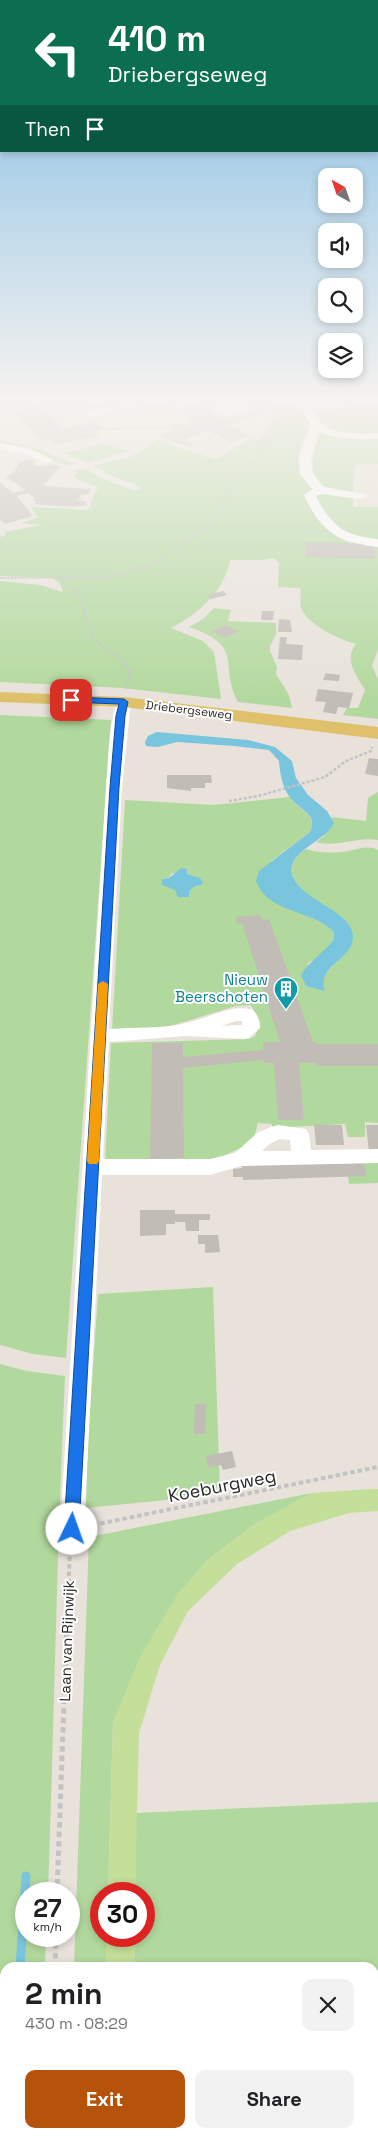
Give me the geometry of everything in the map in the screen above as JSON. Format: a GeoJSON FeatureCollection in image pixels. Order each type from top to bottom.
{"type":"FeatureCollection","features":[{"type":"Feature","properties":{"kind":"main road","name":"Driebergseweg"},"geometry":{"type":"LineString","coordinates":[[0,697],[125,695],[375,739]]}},
{"type":"Feature","properties":{"kind":"street"},"geometry":{"type":"LineString","coordinates":[[312,502],[315,508],[337,531],[348,538],[378,543]]}},
{"type":"Feature","properties":{"kind":"street"},"geometry":{"type":"LineString","coordinates":[[72,1529],[114,787],[120,716],[125,695]]}},
{"type":"Feature","properties":{"kind":"street"},"geometry":{"type":"LineString","coordinates":[[100,1036],[186,1030]]}},
{"type":"Feature","properties":{"kind":"street"},"geometry":{"type":"LineString","coordinates":[[241,1159],[264,1138],[278,1132],[299,1134],[302,1158]]}},
{"type":"Feature","properties":{"kind":"street"},"geometry":{"type":"LineString","coordinates":[[93,1167],[210,1167],[241,1159],[378,1156]]}},
{"type":"Feature","properties":{"kind":"path"},"geometry":{"type":"LineString","coordinates":[[0,578],[60,579],[111,577],[151,565],[213,524],[222,502]]}},
{"type":"Feature","properties":{"kind":"path"},"geometry":{"type":"LineString","coordinates":[[60,579],[80,597],[94,640],[123,661],[130,672],[125,695]]}},
{"type":"Feature","properties":{"kind":"path"},"geometry":{"type":"LineString","coordinates":[[229,801],[258,796],[325,777],[346,761],[371,751],[375,739]]}},
{"type":"Feature","properties":{"kind":"path","name":"Koeburgweg"},"geometry":{"type":"LineString","coordinates":[[72,1529],[378,1467]]}},
{"type":"Feature","properties":{"kind":"path","name":"Laan van Rijnwijk"},"geometry":{"type":"LineString","coordinates":[[58,1882],[71,1551],[69,1549],[71,1547],[72,1529]]}},
{"type":"Feature","properties":{"kind":"path"},"geometry":{"type":"LineString","coordinates":[[55,1962],[56,1947]]}},
{"type":"Feature","properties":{"kind":"shaded area"},"geometry":{"type":"Polygon","coordinates":[[[357,502],[378,502],[378,537],[357,536],[357,502]]]}},
{"type":"Feature","properties":{"kind":"green space"},"geometry":{"type":"Polygon","coordinates":[[[92,502],[308,502],[320,520],[338,537],[356,544],[378,545],[378,649],[372,666],[378,679],[378,719],[343,715],[347,708],[358,708],[365,690],[355,674],[351,662],[352,650],[356,644],[333,635],[310,620],[301,608],[300,588],[278,587],[279,563],[274,558],[230,560],[227,572],[216,592],[200,609],[171,628],[203,641],[214,652],[221,699],[123,688],[0,682],[0,581],[40,585],[63,592],[60,583],[52,578],[0,576],[0,537],[6,535],[4,532],[42,525],[22,523],[38,517],[31,507],[88,510],[92,502]]]}},
{"type":"Feature","properties":{"kind":"green space"},"geometry":{"type":"Polygon","coordinates":[[[319,502],[353,502],[353,507],[378,507],[378,541],[357,538],[349,534],[327,513],[319,502]]]}},
{"type":"Feature","properties":{"kind":"green space"},"geometry":{"type":"Polygon","coordinates":[[[214,608],[231,610],[228,621],[276,623],[276,634],[270,646],[270,651],[277,667],[276,674],[289,695],[292,708],[238,702],[232,688],[224,649],[207,634],[189,627],[203,619],[214,608]]]}},
{"type":"Feature","properties":{"kind":"green space"},"geometry":{"type":"Polygon","coordinates":[[[0,715],[111,720],[66,1358],[33,1354],[0,1345],[0,715]]]}},
{"type":"Feature","properties":{"kind":"green space"},"geometry":{"type":"Polygon","coordinates":[[[378,792],[378,840],[362,839],[332,844],[316,842],[323,837],[334,823],[331,817],[366,821],[368,798],[378,792]]]}},
{"type":"Feature","properties":{"kind":"green space"},"geometry":{"type":"Polygon","coordinates":[[[290,797],[312,821],[310,832],[271,861],[306,915],[328,926],[334,932],[334,939],[319,957],[308,963],[306,986],[325,990],[322,984],[323,979],[349,947],[335,914],[300,887],[294,880],[292,865],[297,857],[306,849],[328,853],[365,848],[378,850],[378,1123],[365,1122],[365,1137],[348,1137],[345,1124],[272,1128],[272,1124],[258,1123],[254,1137],[243,1147],[212,1161],[105,1163],[111,1043],[249,1039],[255,1036],[260,1023],[251,1005],[236,1006],[161,1029],[112,1030],[125,800],[214,805],[290,797]],[[178,872],[171,874],[169,878],[162,879],[166,887],[188,891],[194,886],[202,885],[203,882],[194,876],[178,872]]]}},
{"type":"Feature","properties":{"kind":"green space"},"geometry":{"type":"Polygon","coordinates":[[[357,1161],[378,1162],[378,1183],[349,1184],[347,1168],[357,1161]]]}},
{"type":"Feature","properties":{"kind":"green space"},"geometry":{"type":"Polygon","coordinates":[[[213,1287],[220,1491],[176,1499],[86,1508],[88,1439],[98,1294],[213,1287]]]}},
{"type":"Feature","properties":{"kind":"green space"},"geometry":{"type":"Polygon","coordinates":[[[0,1364],[27,1371],[65,1376],[48,1882],[15,1882],[15,1947],[46,1947],[45,1962],[0,1962],[0,1364]]]}},
{"type":"Feature","properties":{"kind":"green space"},"geometry":{"type":"Polygon","coordinates":[[[378,1489],[378,1511],[349,1513],[290,1531],[237,1564],[188,1611],[160,1665],[139,1733],[135,1882],[108,1882],[113,1722],[140,1657],[177,1595],[206,1561],[255,1524],[312,1493],[378,1489]]]}},
{"type":"Feature","properties":{"kind":"green space"},"geometry":{"type":"Polygon","coordinates":[[[312,1493],[255,1524],[206,1561],[113,1722],[108,1882],[90,1882],[90,1947],[106,1947],[106,1962],[74,1962],[75,1947],[80,1947],[80,1882],[77,1882],[89,1537],[312,1493]]]}},
{"type":"Feature","properties":{"kind":"green space"},"geometry":{"type":"Polygon","coordinates":[[[378,1802],[378,1962],[134,1962],[135,1947],[155,1947],[155,1882],[135,1882],[136,1813],[378,1802]]]}},
{"type":"Feature","properties":{"kind":"green space"},"geometry":{"type":"Polygon","coordinates":[[[106,1947],[135,1947],[134,1962],[106,1962],[106,1947]]]}},
{"type":"Feature","properties":{"kind":"water"},"geometry":{"type":"Polygon","coordinates":[[[157,732],[248,740],[275,747],[292,761],[296,778],[308,795],[327,811],[334,823],[330,830],[299,854],[292,868],[293,877],[299,886],[337,913],[351,928],[353,937],[351,945],[326,975],[324,982],[325,991],[306,986],[301,975],[308,965],[334,939],[334,932],[314,919],[280,906],[270,900],[262,892],[256,881],[259,871],[310,832],[312,826],[311,817],[293,801],[284,788],[279,761],[269,750],[234,746],[177,742],[158,747],[146,746],[145,742],[148,736],[157,732]]]}},
{"type":"Feature","properties":{"kind":"water"},"geometry":{"type":"Polygon","coordinates":[[[181,868],[187,869],[187,874],[200,878],[203,882],[202,885],[195,886],[189,891],[189,897],[178,897],[175,890],[162,885],[162,879],[169,878],[181,868]]]}},
{"type":"Feature","properties":{"kind":"building"},"geometry":{"type":"Polygon","coordinates":[[[0,502],[22,502],[33,516],[5,524],[0,520],[0,502]]]}},
{"type":"Feature","properties":{"kind":"building"},"geometry":{"type":"Polygon","coordinates":[[[36,502],[87,502],[86,505],[74,507],[35,504],[36,502]]]}},
{"type":"Feature","properties":{"kind":"building"},"geometry":{"type":"Polygon","coordinates":[[[306,542],[374,544],[375,559],[306,557],[306,542]]]}},
{"type":"Feature","properties":{"kind":"building"},"geometry":{"type":"Polygon","coordinates":[[[223,591],[227,595],[211,599],[207,595],[223,591]]]}},
{"type":"Feature","properties":{"kind":"building"},"geometry":{"type":"Polygon","coordinates":[[[262,611],[274,611],[273,620],[261,620],[262,611]]]}},
{"type":"Feature","properties":{"kind":"building"},"geometry":{"type":"Polygon","coordinates":[[[279,619],[290,620],[292,632],[278,632],[279,619]]]}},
{"type":"Feature","properties":{"kind":"building"},"geometry":{"type":"Polygon","coordinates":[[[226,625],[238,632],[224,638],[212,631],[226,625]]]}},
{"type":"Feature","properties":{"kind":"building"},"geometry":{"type":"Polygon","coordinates":[[[280,637],[287,637],[286,644],[303,645],[302,660],[278,659],[280,637]]]}},
{"type":"Feature","properties":{"kind":"building"},"geometry":{"type":"Polygon","coordinates":[[[326,673],[340,675],[339,681],[323,680],[326,673]]]}},
{"type":"Feature","properties":{"kind":"building"},"geometry":{"type":"Polygon","coordinates":[[[318,689],[353,693],[349,708],[338,707],[336,714],[323,712],[326,702],[315,701],[318,689]]]}},
{"type":"Feature","properties":{"kind":"building"},"geometry":{"type":"Polygon","coordinates":[[[369,758],[378,759],[378,776],[365,774],[369,758]]]}},
{"type":"Feature","properties":{"kind":"building"},"geometry":{"type":"Polygon","coordinates":[[[167,775],[211,775],[212,783],[205,783],[205,788],[191,788],[191,791],[167,788],[167,775]]]}},
{"type":"Feature","properties":{"kind":"building","name":"Nieuw Beerschoten"},"geometry":{"type":"Polygon","coordinates":[[[260,915],[262,920],[269,919],[313,1042],[316,1042],[316,1044],[378,1044],[378,1066],[317,1066],[316,1063],[299,1063],[304,1120],[278,1120],[274,1063],[264,1063],[264,1060],[183,1068],[184,1158],[150,1159],[152,1043],[183,1043],[183,1057],[263,1050],[263,1042],[280,1042],[242,923],[237,924],[236,917],[260,915]]]}},
{"type":"Feature","properties":{"kind":"building"},"geometry":{"type":"Polygon","coordinates":[[[314,1125],[342,1125],[344,1145],[316,1145],[314,1125]]]}},
{"type":"Feature","properties":{"kind":"building"},"geometry":{"type":"Polygon","coordinates":[[[366,1125],[378,1125],[378,1152],[369,1152],[366,1125]]]}},
{"type":"Feature","properties":{"kind":"building"},"geometry":{"type":"Polygon","coordinates":[[[364,1163],[366,1176],[243,1180],[243,1177],[233,1177],[233,1169],[242,1168],[242,1165],[364,1163]]]}},
{"type":"Feature","properties":{"kind":"building"},"geometry":{"type":"Polygon","coordinates":[[[140,1210],[175,1210],[175,1214],[210,1214],[210,1220],[199,1220],[199,1231],[186,1231],[185,1222],[175,1222],[175,1224],[166,1224],[166,1235],[140,1236],[140,1210]]]}},
{"type":"Feature","properties":{"kind":"building"},"geometry":{"type":"Polygon","coordinates":[[[198,1235],[218,1235],[220,1252],[205,1253],[205,1244],[198,1244],[198,1235]]]}},
{"type":"Feature","properties":{"kind":"building"},"geometry":{"type":"Polygon","coordinates":[[[195,1404],[206,1404],[205,1434],[194,1434],[195,1404]]]}},
{"type":"Feature","properties":{"kind":"building"},"geometry":{"type":"Polygon","coordinates":[[[232,1451],[236,1467],[223,1470],[221,1465],[208,1467],[206,1456],[232,1451]]]}},
{"type":"Feature","properties":{"kind":"waterway"},"geometry":{"type":"LineString","coordinates":[[20,1962],[26,1876]]}},
{"type":"Feature","properties":{"kind":"slow traffic"},"geometry":{"type":"LineString","coordinates":[[93,1161],[103,984]]}},
{"type":"Feature","properties":{"kind":"place","name":"Nieuw Beerschoten"},"geometry":{"type":"Point","coordinates":[286,1010]}},
{"type":"Feature","properties":{"kind":"route"},"geometry":{"type":"LineString","coordinates":[[71,700],[124,702],[120,716],[114,787],[72,1529]]}}]}
